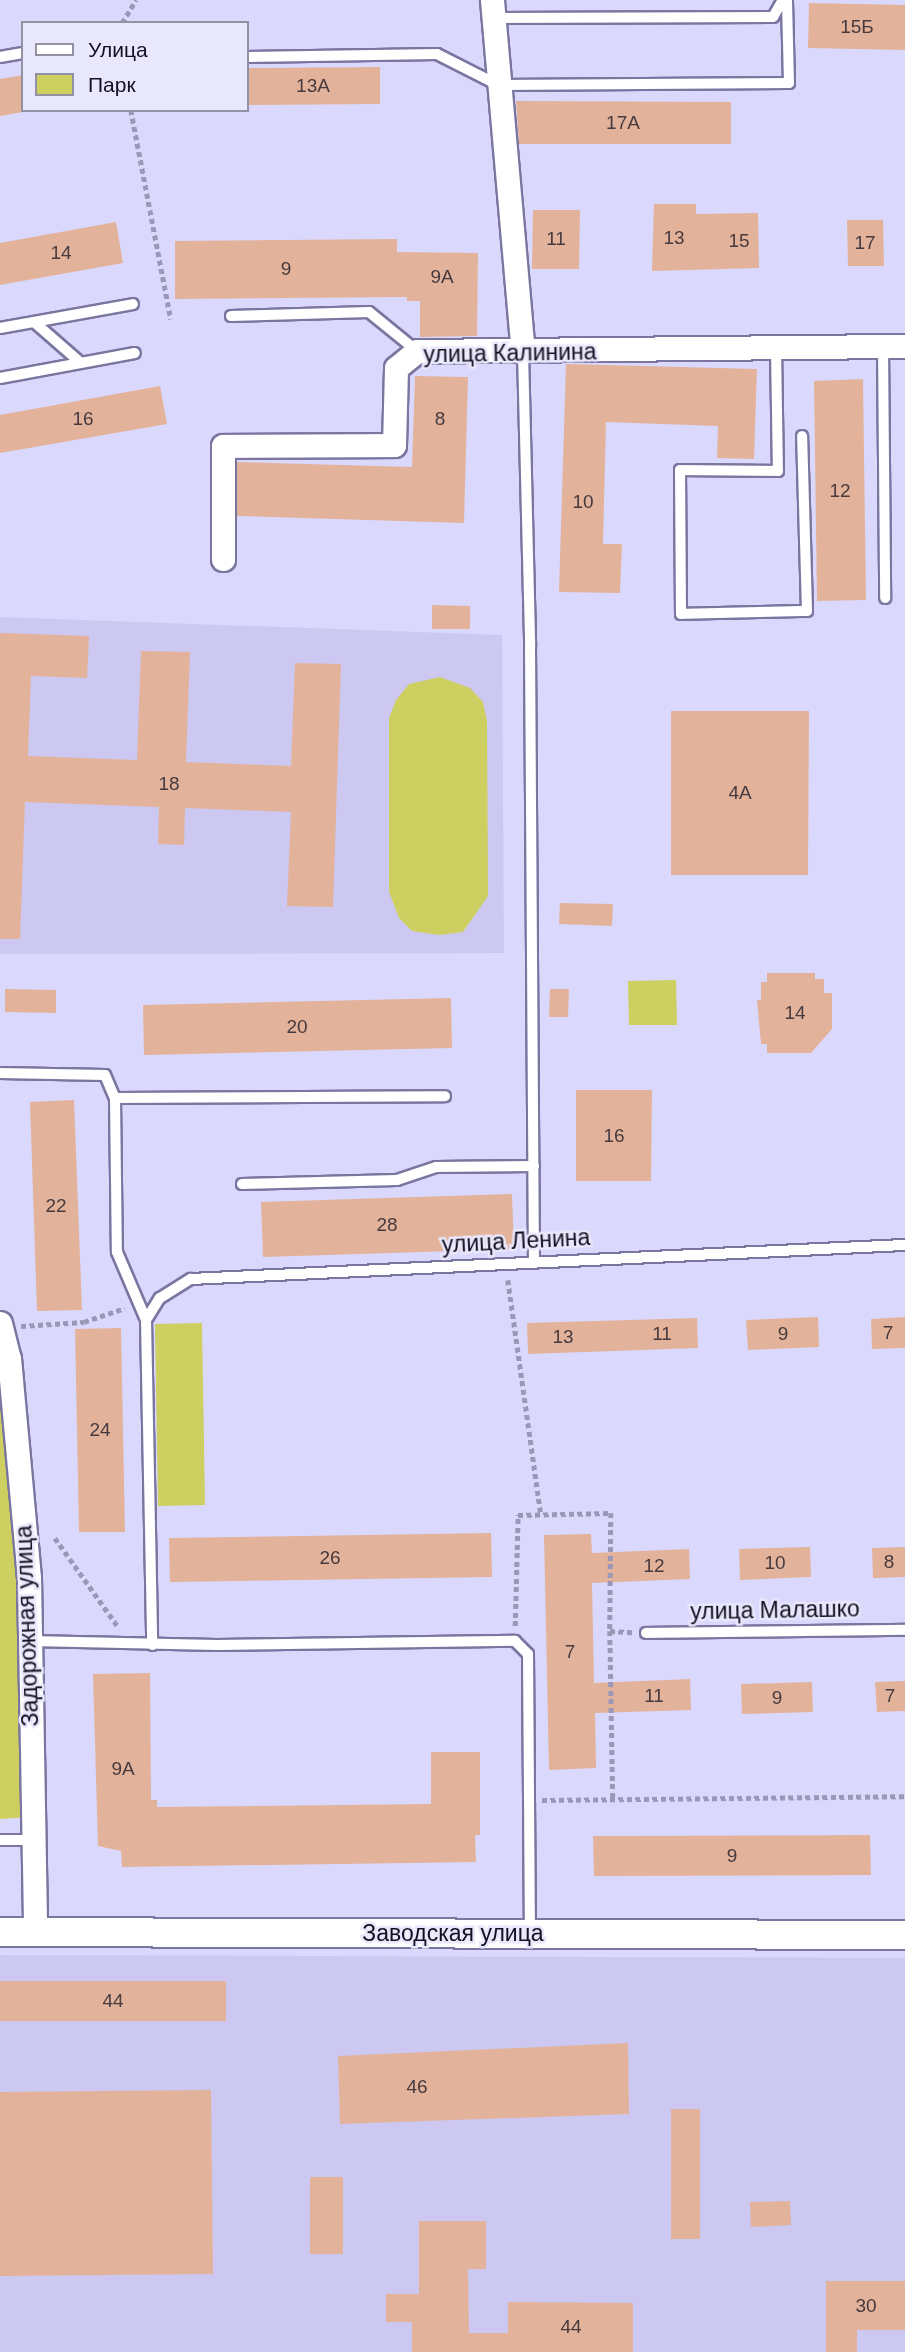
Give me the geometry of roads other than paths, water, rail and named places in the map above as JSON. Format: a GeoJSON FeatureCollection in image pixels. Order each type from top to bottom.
{"type":"FeatureCollection","features":[{"type":"Feature","properties":{"kind":"street"},"geometry":{"type":"LineString","coordinates":[[492,9],[523,352]]}},
{"type":"Feature","properties":{"kind":"street","name":"улица Калинина"},"geometry":{"type":"LineString","coordinates":[[223,559],[223,446],[394,445],[396,368],[417,351],[523,352],[894,346]]}},
{"type":"Feature","properties":{"kind":"street","name":"Задорожная улица"},"geometry":{"type":"LineString","coordinates":[[0,1325],[9,1358],[29,1578],[31,1840],[35,1931]]}},
{"type":"Feature","properties":{"kind":"street","name":"Заводская улица"},"geometry":{"type":"LineString","coordinates":[[0,1931],[905,1935]]}},
{"type":"Feature","properties":{"kind":"lane"},"geometry":{"type":"LineString","coordinates":[[492,9],[773,17],[785,0]]}},
{"type":"Feature","properties":{"kind":"lane"},"geometry":{"type":"LineString","coordinates":[[248,57],[437,54],[498,85],[789,83],[785,0]]}},
{"type":"Feature","properties":{"kind":"lane"},"geometry":{"type":"LineString","coordinates":[[0,57],[21,53]]}},
{"type":"Feature","properties":{"kind":"lane"},"geometry":{"type":"LineString","coordinates":[[0,328],[133,304]]}},
{"type":"Feature","properties":{"kind":"lane"},"geometry":{"type":"LineString","coordinates":[[231,316],[369,312],[417,351]]}},
{"type":"Feature","properties":{"kind":"lane"},"geometry":{"type":"LineString","coordinates":[[34,322],[81,363]]}},
{"type":"Feature","properties":{"kind":"lane"},"geometry":{"type":"LineString","coordinates":[[885,598],[894,346]]}},
{"type":"Feature","properties":{"kind":"lane"},"geometry":{"type":"LineString","coordinates":[[776,348],[778,471],[680,470],[681,614],[807,611],[802,436]]}},
{"type":"Feature","properties":{"kind":"lane"},"geometry":{"type":"LineString","coordinates":[[523,352],[530,647],[534,1261]]}},
{"type":"Feature","properties":{"kind":"lane"},"geometry":{"type":"LineString","coordinates":[[0,378],[135,353]]}},
{"type":"Feature","properties":{"kind":"lane"},"geometry":{"type":"LineString","coordinates":[[0,1073],[105,1075],[115,1098],[117,1252],[136,1305],[146,1320],[152,1645]]}},
{"type":"Feature","properties":{"kind":"lane"},"geometry":{"type":"LineString","coordinates":[[115,1098],[445,1096]]}},
{"type":"Feature","properties":{"kind":"lane"},"geometry":{"type":"LineString","coordinates":[[242,1184],[397,1180],[436,1167],[534,1166]]}},
{"type":"Feature","properties":{"kind":"lane","name":"улица Ленина"},"geometry":{"type":"LineString","coordinates":[[146,1320],[160,1298],[191,1279],[505,1261],[905,1245]]}},
{"type":"Feature","properties":{"kind":"lane","name":"улица Малашко"},"geometry":{"type":"LineString","coordinates":[[646,1633],[905,1630]]}},
{"type":"Feature","properties":{"kind":"lane"},"geometry":{"type":"LineString","coordinates":[[30,1642],[152,1645],[515,1641],[528,1654],[530,1933]]}},
{"type":"Feature","properties":{"kind":"lane"},"geometry":{"type":"LineString","coordinates":[[0,1840],[31,1840]]}}]}
